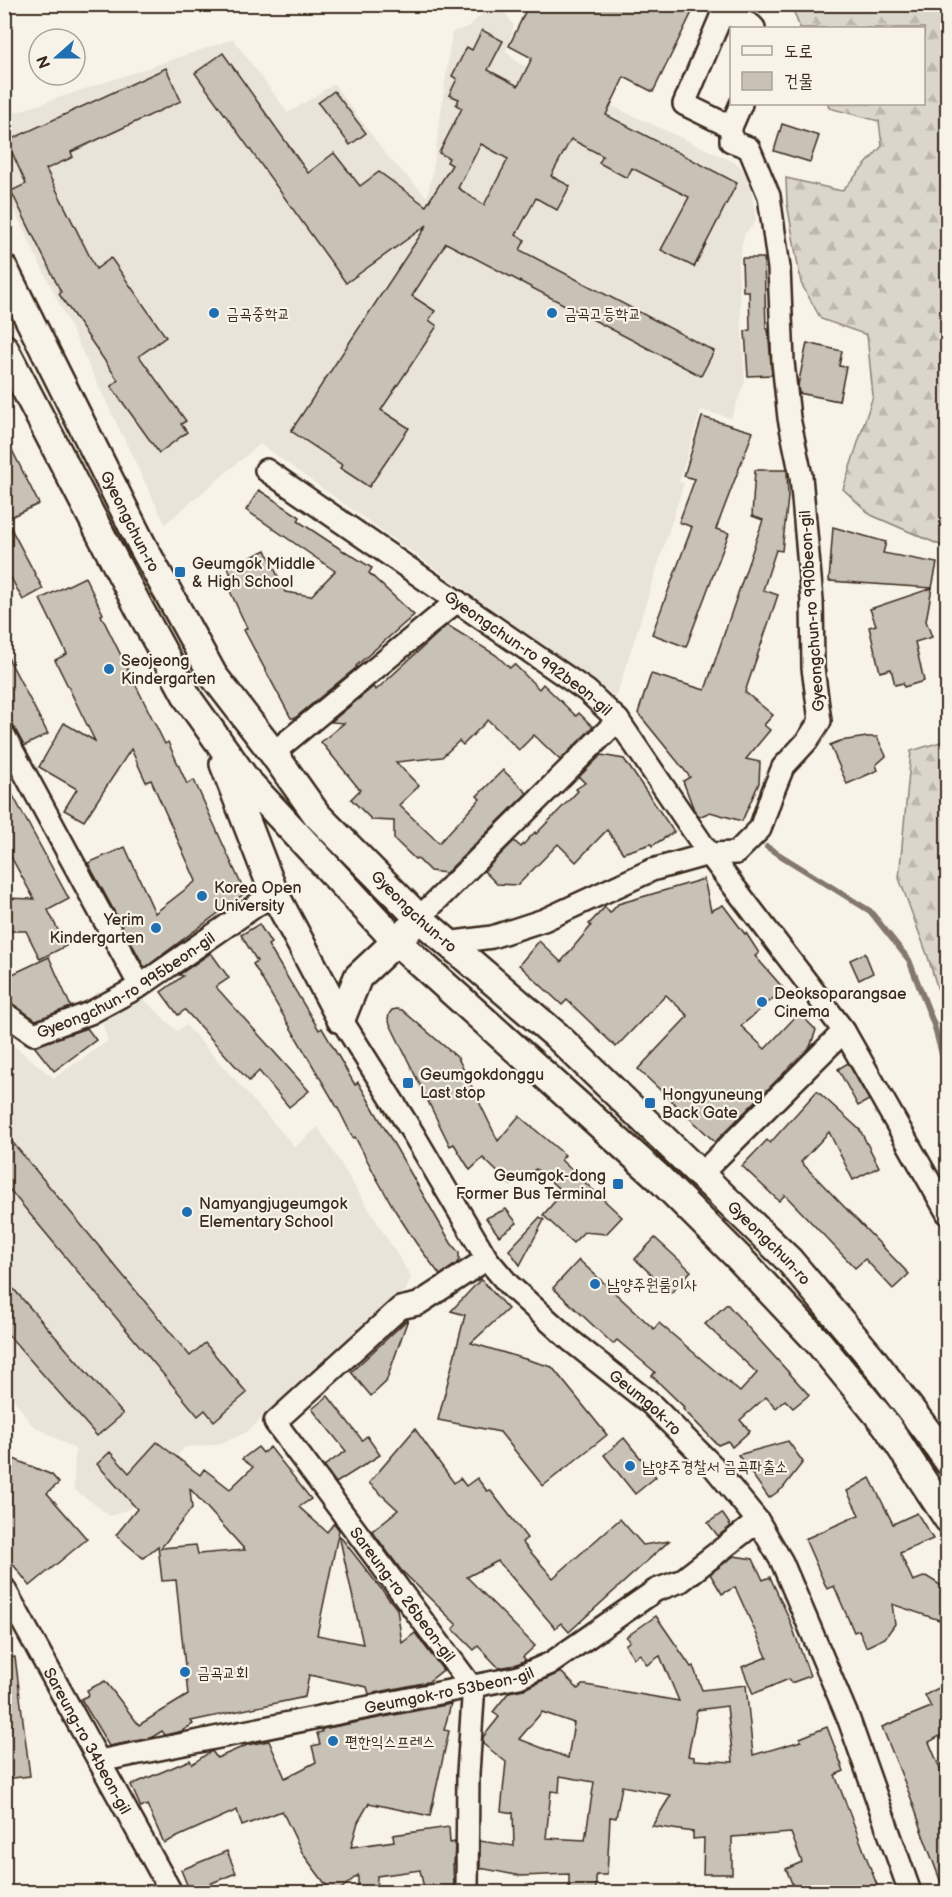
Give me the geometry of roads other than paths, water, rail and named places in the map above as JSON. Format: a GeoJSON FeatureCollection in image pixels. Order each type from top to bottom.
{"type":"FeatureCollection","features":[{"type":"Feature","properties":{"kind":"street","name":"Gyeongchun-ro 990beon-gil"},"geometry":{"type":"LineString","coordinates":[[447,944],[492,937],[544,920],[652,870],[709,854],[736,853],[760,829],[783,767],[807,741],[820,721],[813,668],[812,600],[801,476],[788,407],[783,362],[779,268],[769,196],[749,148],[731,141],[731,127],[684,104],[723,12],[753,27]]}},
{"type":"Feature","properties":{"kind":"street"},"geometry":{"type":"LineString","coordinates":[[731,127],[741,105]]}},
{"type":"Feature","properties":{"kind":"street","name":"Gyeongchun-ro"},"geometry":{"type":"LineString","coordinates":[[4,269],[12,302],[213,675],[317,815],[419,918],[557,1036],[789,1260],[870,1356],[940,1433],[948,1461]]}},
{"type":"Feature","properties":{"kind":"street","name":"Gyeongchun-ro"},"geometry":{"type":"LineString","coordinates":[[4,348],[189,700],[246,780],[397,942],[657,1176],[746,1266],[820,1344],[887,1426],[948,1519]]}},
{"type":"Feature","properties":{"kind":"street","name":"Gyeongchun-ro 992beon-gil"},"geometry":{"type":"LineString","coordinates":[[266,470],[587,691],[618,720],[419,918]]}},
{"type":"Feature","properties":{"kind":"street"},"geometry":{"type":"LineString","coordinates":[[273,753],[457,601]]}},
{"type":"Feature","properties":{"kind":"street"},"geometry":{"type":"LineString","coordinates":[[618,720],[709,854],[844,1031],[948,1214]]}},
{"type":"Feature","properties":{"kind":"street"},"geometry":{"type":"LineString","coordinates":[[211,730],[274,893],[340,1019]]}},
{"type":"Feature","properties":{"kind":"street"},"geometry":{"type":"LineString","coordinates":[[4,735],[140,986]]}},
{"type":"Feature","properties":{"kind":"street","name":"Gyeongchun-ro 995beon-gil"},"geometry":{"type":"LineString","coordinates":[[4,1013],[34,1034],[90,1013],[140,986],[274,893]]}},
{"type":"Feature","properties":{"kind":"street"},"geometry":{"type":"LineString","coordinates":[[340,1019],[358,977],[397,942],[419,918]]}},
{"type":"Feature","properties":{"kind":"street","name":"Geumgok-ro"},"geometry":{"type":"LineString","coordinates":[[340,1019],[414,1136],[487,1259],[509,1285],[570,1341],[651,1404],[713,1466],[758,1521],[782,1562],[849,1720],[910,1893]]}},
{"type":"Feature","properties":{"kind":"street"},"geometry":{"type":"LineString","coordinates":[[701,1174],[844,1031]]}},
{"type":"Feature","properties":{"kind":"street","name":"Sareung-ro 26beon-gil"},"geometry":{"type":"LineString","coordinates":[[471,1686],[275,1422],[400,1308],[418,1304],[487,1259]]}},
{"type":"Feature","properties":{"kind":"street","name":"Geumgok-ro 53beon-gil"},"geometry":{"type":"LineString","coordinates":[[99,1761],[519,1677],[551,1663],[656,1590],[681,1581],[758,1521]]}},
{"type":"Feature","properties":{"kind":"street","name":"Sareung-ro 34beon-gil"},"geometry":{"type":"LineString","coordinates":[[4,1588],[171,1893]]}},
{"type":"Feature","properties":{"kind":"street"},"geometry":{"type":"LineString","coordinates":[[467,1893],[468,1773],[473,1699],[471,1686]]}},
{"type":"Feature","properties":{"kind":"waterway"},"geometry":{"type":"LineString","coordinates":[[767,847],[870,911],[909,960],[934,1025],[948,1076]]}},
{"type":"Feature","properties":{"kind":"place","name":"금곡중학교"},"geometry":{"type":"Point","coordinates":[214,313]}},
{"type":"Feature","properties":{"kind":"place","name":"금곡고등학교"},"geometry":{"type":"Point","coordinates":[552,313]}},
{"type":"Feature","properties":{"kind":"place","name":"Geumgok Middle & High School"},"geometry":{"type":"Point","coordinates":[180,572]}},
{"type":"Feature","properties":{"kind":"place","name":"Seojeong Kindergarten"},"geometry":{"type":"Point","coordinates":[109,669]}},
{"type":"Feature","properties":{"kind":"place","name":"Korea Open University"},"geometry":{"type":"Point","coordinates":[202,896]}},
{"type":"Feature","properties":{"kind":"place","name":"Yerim Kindergarten"},"geometry":{"type":"Point","coordinates":[156,928]}},
{"type":"Feature","properties":{"kind":"place","name":"Deoksoparangsae Cinema"},"geometry":{"type":"Point","coordinates":[762,1002]}},
{"type":"Feature","properties":{"kind":"place","name":"Geumgokdonggu Last stop"},"geometry":{"type":"Point","coordinates":[408,1083]}},
{"type":"Feature","properties":{"kind":"place","name":"Hongyuneung Back Gate"},"geometry":{"type":"Point","coordinates":[650,1103]}},
{"type":"Feature","properties":{"kind":"place","name":"Geumgok-dong Former Bus Terminal"},"geometry":{"type":"Point","coordinates":[618,1184]}},
{"type":"Feature","properties":{"kind":"place","name":"Namyangjugeumgok Elementary School"},"geometry":{"type":"Point","coordinates":[187,1212]}},
{"type":"Feature","properties":{"kind":"place","name":"남양주원룸이사"},"geometry":{"type":"Point","coordinates":[595,1284]}},
{"type":"Feature","properties":{"kind":"place","name":"남양주경찰서 금곡파출소"},"geometry":{"type":"Point","coordinates":[630,1466]}},
{"type":"Feature","properties":{"kind":"place","name":"금곡교회"},"geometry":{"type":"Point","coordinates":[185,1672]}},
{"type":"Feature","properties":{"kind":"place","name":"편한익스프레스"},"geometry":{"type":"Point","coordinates":[333,1741]}}]}
